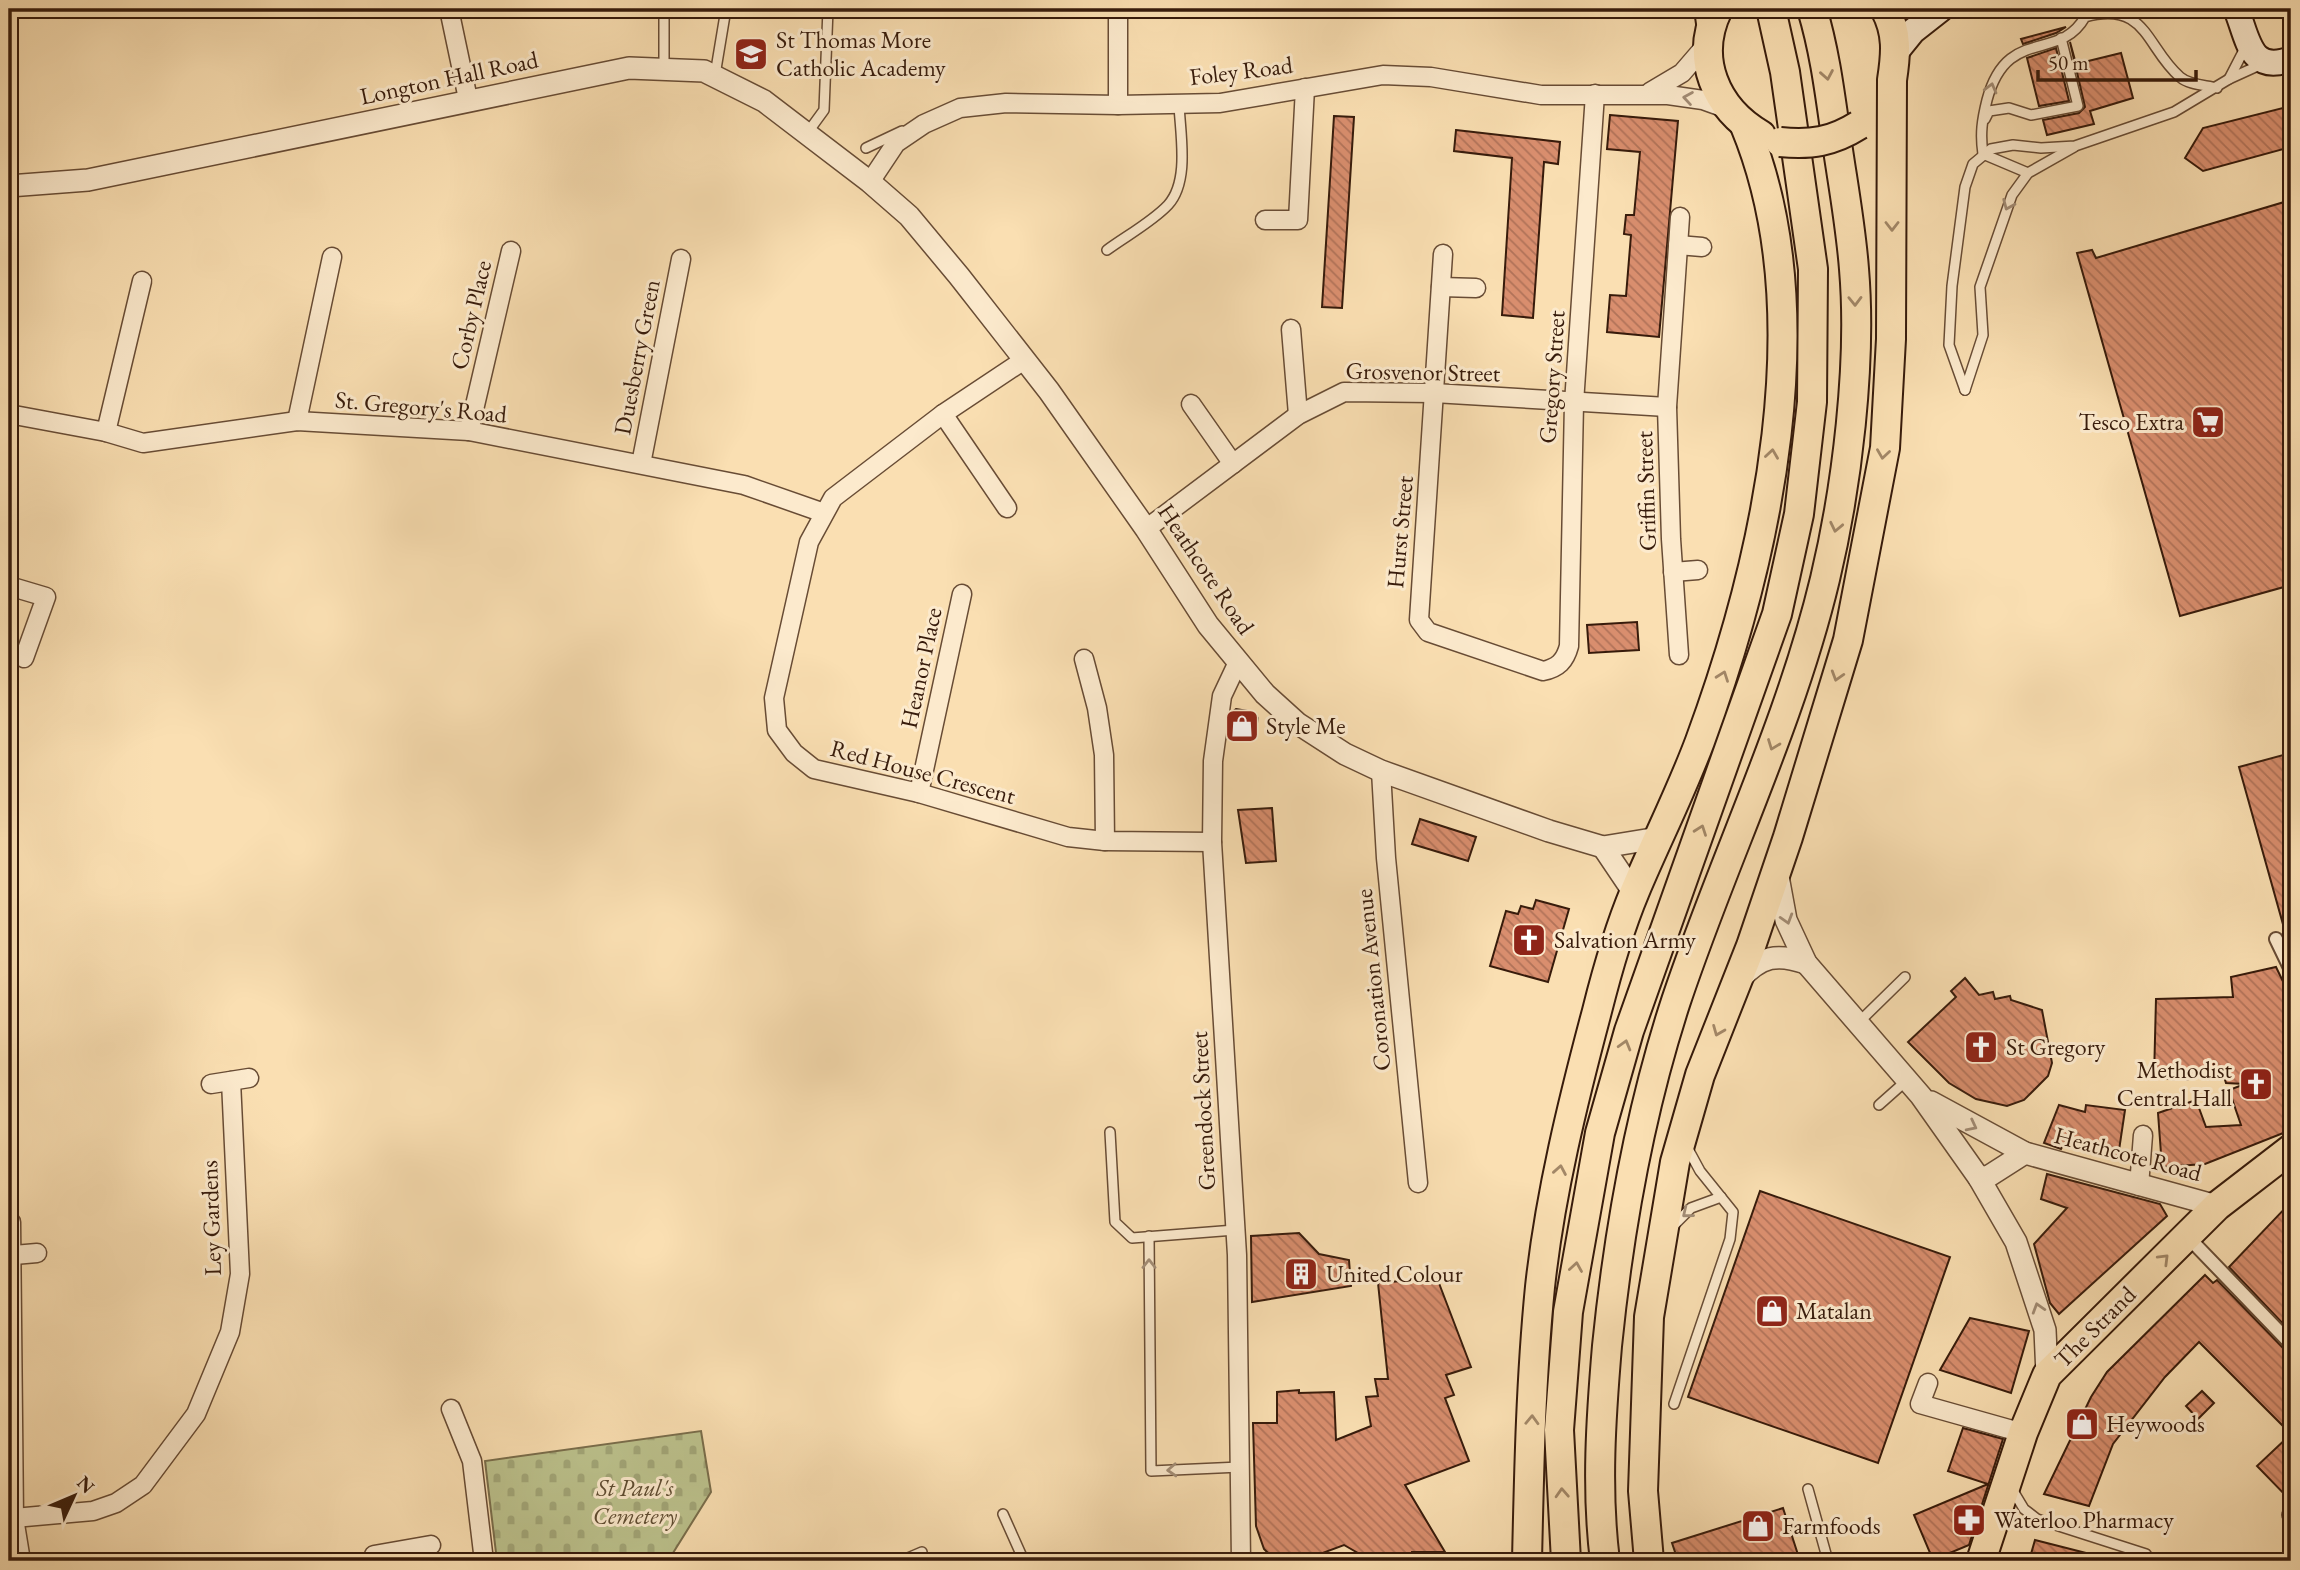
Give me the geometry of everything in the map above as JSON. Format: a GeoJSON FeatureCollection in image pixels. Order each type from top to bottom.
{"type":"FeatureCollection","features":[{"type":"Feature","properties":{"kind":"main road"},"geometry":{"type":"LineString","coordinates":[[1566,1561],[1559,1430],[1568,1312],[1600,1133],[1629,1031],[1777,614],[1799,514],[1812,402],[1814,269],[1785,72],[1771,9]]}},
{"type":"Feature","properties":{"kind":"main road"},"geometry":{"type":"LineString","coordinates":[[1605,1561],[1601,1532],[1602,1404],[1615,1269],[1627,1189],[1654,1075],[1676,1000],[1805,650],[1825,580],[1842,501],[1856,338],[1854,272],[1827,70],[1812,9]]}},
{"type":"Feature","properties":{"kind":"main road"},"geometry":{"type":"LineString","coordinates":[[1648,1561],[1643,1492],[1644,1393],[1649,1317],[1675,1162],[1700,1075],[1738,982],[1777,871],[1848,640],[1885,449],[1891,339],[1892,80],[1896,52],[1895,35],[1885,9]]}},
{"type":"Feature","properties":{"kind":"main road"},"geometry":{"type":"LineString","coordinates":[[1896,52],[1921,24],[1941,9]]}},
{"type":"Feature","properties":{"kind":"main road"},"geometry":{"type":"LineString","coordinates":[[1527,1561],[1533,1381],[1540,1284],[1562,1155],[1597,1010],[1634,893],[1698,745],[1735,643],[1757,558],[1776,426],[1783,345],[1777,247],[1767,190],[1736,117],[1715,87],[1709,68],[1711,21]]}},
{"type":"Feature","properties":{"kind":"main road"},"geometry":{"type":"LineString","coordinates":[[2245,23],[2257,57],[2284,61]]}},
{"type":"Feature","properties":{"kind":"main road"},"geometry":{"type":"LineString","coordinates":[[1736,117],[1780,142],[1806,145],[1827,141],[1859,125],[1873,112],[1892,80]]}},
{"type":"Feature","properties":{"kind":"main road","name":"The Strand"},"geometry":{"type":"LineString","coordinates":[[1981,1561],[2023,1433],[2047,1375],[2217,1206],[2291,1149]]}},
{"type":"Feature","properties":{"kind":"street"},"geometry":{"type":"LineString","coordinates":[[449,9],[468,99]]}},
{"type":"Feature","properties":{"kind":"street"},"geometry":{"type":"LineString","coordinates":[[1118,9],[1118,105]]}},
{"type":"Feature","properties":{"kind":"street"},"geometry":{"type":"LineString","coordinates":[[1647,94],[1682,73],[1711,21]]}},
{"type":"Feature","properties":{"kind":"street","name":"Longton Hall Road"},"geometry":{"type":"LineString","coordinates":[[9,186],[88,180],[468,99],[629,68],[704,71],[764,101],[870,182]]}},
{"type":"Feature","properties":{"kind":"street","name":"Foley Road"},"geometry":{"type":"LineString","coordinates":[[870,182],[896,143],[924,124],[960,107],[1006,103],[1118,105],[1252,99],[1383,75],[1431,77],[1541,95],[1647,94],[1703,100],[1736,117]]}},
{"type":"Feature","properties":{"kind":"street"},"geometry":{"type":"LineString","coordinates":[[1265,220],[1298,220],[1305,88]]}},
{"type":"Feature","properties":{"kind":"street","name":"Gregory Street"},"geometry":{"type":"LineString","coordinates":[[1564,661],[1569,646],[1574,403],[1595,94]]}},
{"type":"Feature","properties":{"kind":"street","name":"Heathcote Road"},"geometry":{"type":"LineString","coordinates":[[870,182],[909,216],[959,276],[1024,360],[1146,529],[1208,625],[1265,694],[1297,723],[1345,754],[1381,771],[1603,847],[1658,838]]}},
{"type":"Feature","properties":{"kind":"street","name":"Griffin Street"},"geometry":{"type":"LineString","coordinates":[[1679,655],[1667,407],[1680,217]]}},
{"type":"Feature","properties":{"kind":"street"},"geometry":{"type":"LineString","coordinates":[[1678,245],[1702,247]]}},
{"type":"Feature","properties":{"kind":"street","name":"Corby Place"},"geometry":{"type":"LineString","coordinates":[[469,431],[511,251]]}},
{"type":"Feature","properties":{"kind":"street","name":"Hurst Street"},"geometry":{"type":"LineString","coordinates":[[1443,254],[1418,611],[1422,627],[1428,632],[1543,671],[1564,661]]}},
{"type":"Feature","properties":{"kind":"street"},"geometry":{"type":"LineString","coordinates":[[297,421],[332,257]]}},
{"type":"Feature","properties":{"kind":"street","name":"Duesberry Green"},"geometry":{"type":"LineString","coordinates":[[640,464],[681,259]]}},
{"type":"Feature","properties":{"kind":"street"},"geometry":{"type":"LineString","coordinates":[[106,432],[142,281]]}},
{"type":"Feature","properties":{"kind":"street"},"geometry":{"type":"LineString","coordinates":[[1441,287],[1476,288]]}},
{"type":"Feature","properties":{"kind":"street"},"geometry":{"type":"LineString","coordinates":[[1291,329],[1298,415]]}},
{"type":"Feature","properties":{"kind":"street","name":"Red House Crescent"},"geometry":{"type":"LineString","coordinates":[[1024,360],[943,414],[833,498],[809,542],[774,698],[777,730],[794,753],[814,769],[919,793],[1068,837],[1105,841],[1212,842]]}},
{"type":"Feature","properties":{"kind":"street","name":"Grosvenor Street"},"geometry":{"type":"LineString","coordinates":[[1146,529],[1298,415],[1344,392],[1434,393],[1574,403]]}},
{"type":"Feature","properties":{"kind":"street","name":"Griffin Street"},"geometry":{"type":"LineString","coordinates":[[1574,403],[1667,407]]}},
{"type":"Feature","properties":{"kind":"street"},"geometry":{"type":"LineString","coordinates":[[1191,404],[1233,464]]}},
{"type":"Feature","properties":{"kind":"street","name":"St. Gregory's Road"},"geometry":{"type":"LineString","coordinates":[[9,414],[106,432],[143,443],[297,421],[469,431],[744,485],[824,513]]}},
{"type":"Feature","properties":{"kind":"street"},"geometry":{"type":"LineString","coordinates":[[943,414],[1007,508]]}},
{"type":"Feature","properties":{"kind":"street","name":"Griffin Street"},"geometry":{"type":"LineString","coordinates":[[1674,572],[1698,570]]}},
{"type":"Feature","properties":{"kind":"street"},"geometry":{"type":"LineString","coordinates":[[9,586],[46,597],[24,658]]}},
{"type":"Feature","properties":{"kind":"street","name":"Heanor Place"},"geometry":{"type":"LineString","coordinates":[[919,793],[962,594]]}},
{"type":"Feature","properties":{"kind":"street"},"geometry":{"type":"LineString","coordinates":[[1083,659],[1097,708],[1104,755],[1105,841]]}},
{"type":"Feature","properties":{"kind":"street","name":"Greendock Street"},"geometry":{"type":"LineString","coordinates":[[1238,662],[1222,696],[1213,761],[1212,842],[1235,1230],[1241,1561]]}},
{"type":"Feature","properties":{"kind":"street","name":"Coronation Avenue"},"geometry":{"type":"LineString","coordinates":[[1381,771],[1386,858],[1418,1183]]}},
{"type":"Feature","properties":{"kind":"street"},"geometry":{"type":"LineString","coordinates":[[1603,847],[1634,893]]}},
{"type":"Feature","properties":{"kind":"street","name":"Heathcote Road"},"geometry":{"type":"LineString","coordinates":[[1777,871],[1786,920],[1806,963],[1913,1088],[1979,1178],[1989,1176],[2025,1153]]}},
{"type":"Feature","properties":{"kind":"street"},"geometry":{"type":"LineString","coordinates":[[2276,939],[2291,970]]}},
{"type":"Feature","properties":{"kind":"street"},"geometry":{"type":"LineString","coordinates":[[1738,982],[1752,965],[1775,956],[1806,963]]}},
{"type":"Feature","properties":{"kind":"street"},"geometry":{"type":"LineString","coordinates":[[211,1084],[249,1078]]}},
{"type":"Feature","properties":{"kind":"street","name":"Ley Gardens"},"geometry":{"type":"LineString","coordinates":[[13,1518],[93,1511],[116,1503],[143,1485],[196,1414],[230,1332],[240,1274],[231,1081]]}},
{"type":"Feature","properties":{"kind":"street","name":"Heathcote Road"},"geometry":{"type":"LineString","coordinates":[[1913,1088],[1963,1122],[2025,1153],[2217,1206]]}},
{"type":"Feature","properties":{"kind":"street"},"geometry":{"type":"LineString","coordinates":[[2139,1186],[2143,1135]]}},
{"type":"Feature","properties":{"kind":"street"},"geometry":{"type":"LineString","coordinates":[[1979,1178],[2023,1260],[2045,1330],[2047,1375]]}},
{"type":"Feature","properties":{"kind":"street"},"geometry":{"type":"LineString","coordinates":[[10,1214],[14,1255],[13,1518],[21,1561]]}},
{"type":"Feature","properties":{"kind":"street"},"geometry":{"type":"LineString","coordinates":[[2187,1236],[2291,1344]]}},
{"type":"Feature","properties":{"kind":"street"},"geometry":{"type":"LineString","coordinates":[[14,1255],[37,1253]]}},
{"type":"Feature","properties":{"kind":"street"},"geometry":{"type":"LineString","coordinates":[[1928,1383],[1920,1404],[2023,1433]]}},
{"type":"Feature","properties":{"kind":"street"},"geometry":{"type":"LineString","coordinates":[[450,1409],[472,1461],[484,1561]]}},
{"type":"Feature","properties":{"kind":"street"},"geometry":{"type":"LineString","coordinates":[[374,1561],[374,1555],[431,1545]]}},
{"type":"Feature","properties":{"kind":"lane"},"geometry":{"type":"LineString","coordinates":[[664,9],[664,69]]}},
{"type":"Feature","properties":{"kind":"lane"},"geometry":{"type":"LineString","coordinates":[[715,77],[726,9]]}},
{"type":"Feature","properties":{"kind":"lane"},"geometry":{"type":"LineString","coordinates":[[808,132],[824,110],[828,9]]}},
{"type":"Feature","properties":{"kind":"lane"},"geometry":{"type":"LineString","coordinates":[[1983,154],[1980,130],[1993,76],[2008,58],[2077,32],[2085,17],[2100,11],[2138,19],[2181,78],[2217,88]]}},
{"type":"Feature","properties":{"kind":"lane"},"geometry":{"type":"LineString","coordinates":[[2229,79],[2245,23]]}},
{"type":"Feature","properties":{"kind":"lane"},"geometry":{"type":"LineString","coordinates":[[1980,130],[1989,111],[2009,108],[2031,115],[2078,106],[2061,38]]}},
{"type":"Feature","properties":{"kind":"lane"},"geometry":{"type":"LineString","coordinates":[[2075,146],[2004,146],[1983,154],[1973,164],[1965,187],[1952,286],[1950,345],[1965,390],[1983,335],[1980,287],[2012,195],[2028,173],[2075,146],[2174,112],[2229,79],[2284,61]]}},
{"type":"Feature","properties":{"kind":"lane"},"geometry":{"type":"LineString","coordinates":[[1107,250],[1168,204],[1177,190],[1181,168],[1179,103]]}},
{"type":"Feature","properties":{"kind":"lane"},"geometry":{"type":"LineString","coordinates":[[866,148],[924,124]]}},
{"type":"Feature","properties":{"kind":"lane"},"geometry":{"type":"LineString","coordinates":[[1983,154],[2028,173]]}},
{"type":"Feature","properties":{"kind":"lane"},"geometry":{"type":"LineString","coordinates":[[1856,1024],[1905,977]]}},
{"type":"Feature","properties":{"kind":"lane"},"geometry":{"type":"LineString","coordinates":[[1879,1105],[1913,1088]]}},
{"type":"Feature","properties":{"kind":"lane"},"geometry":{"type":"LineString","coordinates":[[1110,1132],[1115,1222],[1132,1238],[1235,1230]]}},
{"type":"Feature","properties":{"kind":"lane"},"geometry":{"type":"LineString","coordinates":[[1674,1404],[1730,1239],[1733,1212],[1700,1171],[1682,1135]]}},
{"type":"Feature","properties":{"kind":"lane"},"geometry":{"type":"LineString","coordinates":[[1661,1241],[1691,1208],[1721,1197]]}},
{"type":"Feature","properties":{"kind":"lane"},"geometry":{"type":"LineString","coordinates":[[1149,1236],[1151,1471],[1240,1467]]}},
{"type":"Feature","properties":{"kind":"lane"},"geometry":{"type":"LineString","coordinates":[[2007,1482],[2024,1509],[2037,1519],[2148,1558]]}},
{"type":"Feature","properties":{"kind":"lane"},"geometry":{"type":"LineString","coordinates":[[1808,1489],[1828,1561]]}},
{"type":"Feature","properties":{"kind":"lane"},"geometry":{"type":"LineString","coordinates":[[1003,1514],[1024,1561]]}},
{"type":"Feature","properties":{"kind":"lane"},"geometry":{"type":"LineString","coordinates":[[2132,1552],[2139,1540]]}},
{"type":"Feature","properties":{"kind":"lane"},"geometry":{"type":"LineString","coordinates":[[901,1561],[922,1552]]}},
{"type":"Feature","properties":{"kind":"green space","name":"St Paul's Cemetery"},"geometry":{"type":"Polygon","coordinates":[[[701,1431],[711,1492],[668,1561],[497,1561],[485,1461],[701,1431]]]}},
{"type":"Feature","properties":{"kind":"building"},"geometry":{"type":"Polygon","coordinates":[[[2066,27],[2023,44],[2021,39],[2066,27]]]}},
{"type":"Feature","properties":{"kind":"building"},"geometry":{"type":"Polygon","coordinates":[[[2070,42],[2076,64],[2121,53],[2133,98],[2090,111],[2094,124],[2047,135],[2043,120],[2079,113],[2085,107],[2070,42]]]}},
{"type":"Feature","properties":{"kind":"building"},"geometry":{"type":"Polygon","coordinates":[[[2056,48],[2069,101],[2039,106],[2027,58],[2056,48]]]}},
{"type":"Feature","properties":{"kind":"building"},"geometry":{"type":"Polygon","coordinates":[[[2291,106],[2291,147],[2203,171],[2185,158],[2203,128],[2291,106]]]}},
{"type":"Feature","properties":{"kind":"building"},"geometry":{"type":"Polygon","coordinates":[[[1610,115],[1678,121],[1659,337],[1607,332],[1610,295],[1626,296],[1631,235],[1624,234],[1626,215],[1634,215],[1640,152],[1607,149],[1610,115]]]}},
{"type":"Feature","properties":{"kind":"building"},"geometry":{"type":"Polygon","coordinates":[[[1334,116],[1354,117],[1342,308],[1322,307],[1334,116]]]}},
{"type":"Feature","properties":{"kind":"building"},"geometry":{"type":"Polygon","coordinates":[[[1456,130],[1560,142],[1558,164],[1544,162],[1533,318],[1502,315],[1512,158],[1454,151],[1456,130]]]}},
{"type":"Feature","properties":{"kind":"building","name":"Tesco Extra"},"geometry":{"type":"Polygon","coordinates":[[[2291,200],[2291,585],[2180,616],[2077,253],[2092,250],[2096,258],[2291,200]]]}},
{"type":"Feature","properties":{"kind":"building"},"geometry":{"type":"Polygon","coordinates":[[[1637,622],[1639,650],[1589,653],[1587,625],[1637,622]]]}},
{"type":"Feature","properties":{"kind":"building","name":"Style Me"},"geometry":{"type":"Polygon","coordinates":[[[1236,709],[1253,712],[1258,718],[1254,739],[1228,735],[1231,713],[1236,709]]]}},
{"type":"Feature","properties":{"kind":"building"},"geometry":{"type":"Polygon","coordinates":[[[2291,753],[2291,934],[2286,935],[2239,767],[2291,753]]]}},
{"type":"Feature","properties":{"kind":"building"},"geometry":{"type":"Polygon","coordinates":[[[1272,808],[1276,861],[1246,863],[1238,810],[1272,808]]]}},
{"type":"Feature","properties":{"kind":"building"},"geometry":{"type":"Polygon","coordinates":[[[1420,819],[1476,837],[1468,861],[1412,844],[1420,819]]]}},
{"type":"Feature","properties":{"kind":"building","name":"Salvation Army"},"geometry":{"type":"Polygon","coordinates":[[[1536,900],[1569,909],[1548,982],[1490,966],[1506,911],[1518,914],[1521,906],[1533,909],[1536,900]]]}},
{"type":"Feature","properties":{"kind":"building"},"geometry":{"type":"Polygon","coordinates":[[[2276,967],[2291,998],[2291,1130],[2205,1164],[2162,1167],[2158,1113],[2196,1100],[2206,1127],[2241,1125],[2229,1090],[2245,1084],[2226,1083],[2221,1067],[2186,1080],[2154,1078],[2156,999],[2233,997],[2231,977],[2276,967]]]}},
{"type":"Feature","properties":{"kind":"building","name":"St Gregory"},"geometry":{"type":"Polygon","coordinates":[[[1965,978],[1979,995],[1993,992],[1995,999],[2010,996],[2011,1000],[2042,1010],[2052,1063],[2048,1076],[2024,1100],[2007,1106],[1976,1099],[1949,1083],[1908,1042],[1956,997],[1951,991],[1965,978]]]}},
{"type":"Feature","properties":{"kind":"building"},"geometry":{"type":"Polygon","coordinates":[[[2059,1105],[2085,1112],[2086,1105],[2125,1110],[2118,1157],[2063,1145],[2061,1149],[2044,1143],[2059,1105]]]}},
{"type":"Feature","properties":{"kind":"building"},"geometry":{"type":"Polygon","coordinates":[[[2047,1174],[2160,1204],[2167,1216],[2059,1314],[2050,1303],[2034,1244],[2067,1208],[2041,1199],[2047,1174]]]}},
{"type":"Feature","properties":{"kind":"building"},"geometry":{"type":"Polygon","coordinates":[[[1760,1191],[1950,1257],[1878,1463],[1688,1397],[1760,1191]]]}},
{"type":"Feature","properties":{"kind":"building"},"geometry":{"type":"Polygon","coordinates":[[[2291,1202],[2291,1332],[2229,1267],[2291,1202]]]}},
{"type":"Feature","properties":{"kind":"building","name":"United Colour"},"geometry":{"type":"Polygon","coordinates":[[[1299,1233],[1319,1254],[1349,1260],[1351,1286],[1252,1302],[1251,1236],[1299,1233]]]}},
{"type":"Feature","properties":{"kind":"building"},"geometry":{"type":"Polygon","coordinates":[[[2205,1275],[2213,1283],[2217,1280],[2291,1353],[2291,1434],[2199,1342],[2165,1377],[2113,1444],[2089,1506],[2044,1494],[2091,1397],[2107,1372],[2205,1275]]]}},
{"type":"Feature","properties":{"kind":"building"},"geometry":{"type":"Polygon","coordinates":[[[1437,1278],[1471,1367],[1446,1375],[1454,1395],[1445,1398],[1469,1461],[1405,1485],[1445,1552],[1412,1552],[1411,1561],[1372,1561],[1344,1545],[1301,1561],[1276,1561],[1264,1549],[1256,1526],[1253,1423],[1277,1423],[1277,1392],[1299,1390],[1299,1393],[1334,1392],[1336,1440],[1371,1426],[1366,1397],[1378,1396],[1375,1379],[1388,1379],[1378,1283],[1437,1278]]]}},
{"type":"Feature","properties":{"kind":"building"},"geometry":{"type":"Polygon","coordinates":[[[1970,1318],[2029,1331],[2011,1393],[1940,1370],[1970,1318]]]}},
{"type":"Feature","properties":{"kind":"building"},"geometry":{"type":"Polygon","coordinates":[[[2202,1391],[2214,1403],[2198,1419],[2186,1406],[2202,1391]]]}},
{"type":"Feature","properties":{"kind":"building"},"geometry":{"type":"Polygon","coordinates":[[[1963,1428],[2003,1439],[1969,1545],[1933,1560],[1914,1515],[1988,1484],[1948,1471],[1963,1428]]]}},
{"type":"Feature","properties":{"kind":"building"},"geometry":{"type":"Polygon","coordinates":[[[2291,1434],[2291,1501],[2257,1466],[2291,1434]]]}},
{"type":"Feature","properties":{"kind":"building","name":"Farmfoods"},"geometry":{"type":"Polygon","coordinates":[[[1783,1508],[1800,1561],[1678,1561],[1672,1543],[1783,1508]]]}},
{"type":"Feature","properties":{"kind":"building"},"geometry":{"type":"Polygon","coordinates":[[[2035,1540],[2094,1555],[2093,1561],[2029,1561],[2035,1540]]]}},
{"type":"Feature","properties":{"kind":"place","name":"St Thomas More Catholic Academy"},"geometry":{"type":"Point","coordinates":[751,54]}},
{"type":"Feature","properties":{"kind":"place","name":"Tesco Extra"},"geometry":{"type":"Point","coordinates":[2208,422]}},
{"type":"Feature","properties":{"kind":"place","name":"Style Me"},"geometry":{"type":"Point","coordinates":[1242,726]}},
{"type":"Feature","properties":{"kind":"place","name":"Salvation Army"},"geometry":{"type":"Point","coordinates":[1529,940]}},
{"type":"Feature","properties":{"kind":"place","name":"St Gregory"},"geometry":{"type":"Point","coordinates":[1981,1047]}},
{"type":"Feature","properties":{"kind":"place","name":"Methodist Central Hall"},"geometry":{"type":"Point","coordinates":[2256,1084]}},
{"type":"Feature","properties":{"kind":"place","name":"United Colour"},"geometry":{"type":"Point","coordinates":[1301,1274]}},
{"type":"Feature","properties":{"kind":"place","name":"Matalan"},"geometry":{"type":"Point","coordinates":[1772,1311]}},
{"type":"Feature","properties":{"kind":"place","name":"Heywoods"},"geometry":{"type":"Point","coordinates":[2082,1424]}},
{"type":"Feature","properties":{"kind":"place","name":"Waterloo Pharmacy"},"geometry":{"type":"Point","coordinates":[1969,1520]}},
{"type":"Feature","properties":{"kind":"place","name":"Farmfoods"},"geometry":{"type":"Point","coordinates":[1758,1526]}}]}
